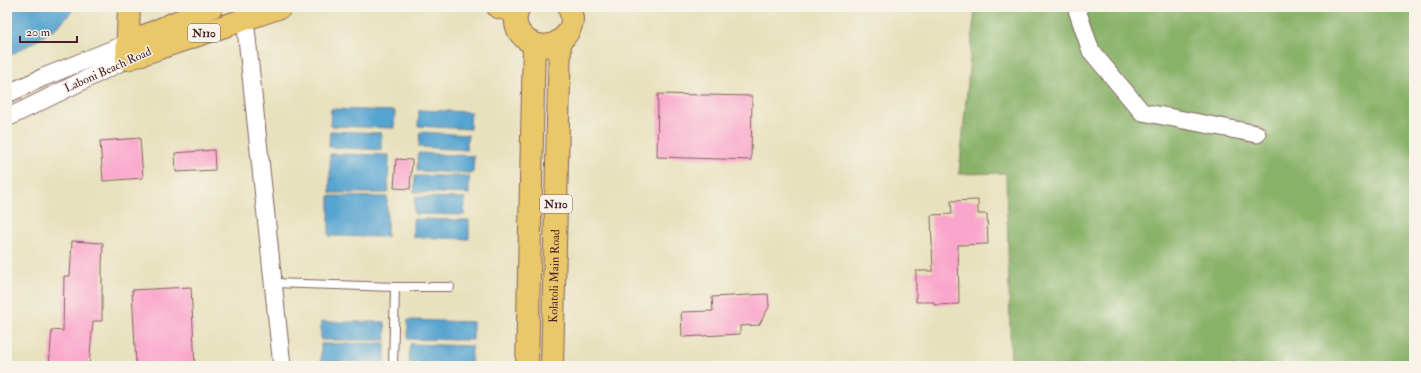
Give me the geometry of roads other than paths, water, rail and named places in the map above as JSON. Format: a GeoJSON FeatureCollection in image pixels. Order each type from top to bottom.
{"type":"FeatureCollection","features":[{"type":"Feature","properties":{"kind":"highway"},"geometry":{"type":"LineString","coordinates":[[127,51],[129,7]]}},
{"type":"Feature","properties":{"kind":"highway","name":"Laboni Beach Road"},"geometry":{"type":"LineString","coordinates":[[127,51],[212,7]]}},
{"type":"Feature","properties":{"kind":"highway","name":"Laboni Beach Road"},"geometry":{"type":"LineString","coordinates":[[127,51],[281,7]]}},
{"type":"Feature","properties":{"kind":"highway"},"geometry":{"type":"LineString","coordinates":[[511,9],[523,37],[534,45],[547,46],[560,42],[569,32],[572,19],[569,7]]}},
{"type":"Feature","properties":{"kind":"highway","name":"Kolatoli Main Road"},"geometry":{"type":"LineString","coordinates":[[552,366],[560,42]]}},
{"type":"Feature","properties":{"kind":"highway","name":"Kolatoli Main Road"},"geometry":{"type":"LineString","coordinates":[[527,366],[534,45]]}},
{"type":"Feature","properties":{"kind":"highway"},"geometry":{"type":"LineString","coordinates":[[528,315],[553,316]]}},
{"type":"Feature","properties":{"kind":"street"},"geometry":{"type":"LineString","coordinates":[[1076,7],[1091,51],[1142,112],[1257,134]]}},
{"type":"Feature","properties":{"kind":"street"},"geometry":{"type":"LineString","coordinates":[[245,18],[282,366]]}},
{"type":"Feature","properties":{"kind":"street","name":"Laboni Beach Road"},"geometry":{"type":"LineString","coordinates":[[7,94],[44,77],[127,51]]}},
{"type":"Feature","properties":{"kind":"street","name":"Laboni Beach Road"},"geometry":{"type":"LineString","coordinates":[[7,118],[127,51]]}},
{"type":"Feature","properties":{"kind":"lane"},"geometry":{"type":"LineString","coordinates":[[273,283],[395,287],[450,287]]}},
{"type":"Feature","properties":{"kind":"lane"},"geometry":{"type":"LineString","coordinates":[[392,366],[395,287]]}},
{"type":"Feature","properties":{"kind":"water"},"geometry":{"type":"Polygon","coordinates":[[[7,7],[75,7],[53,30],[7,57],[7,7]]]}},
{"type":"Feature","properties":{"kind":"water"},"geometry":{"type":"Polygon","coordinates":[[[331,109],[395,111],[394,128],[330,126],[331,109]]]}},
{"type":"Feature","properties":{"kind":"water"},"geometry":{"type":"Polygon","coordinates":[[[419,110],[471,112],[470,129],[418,126],[419,110]]]}},
{"type":"Feature","properties":{"kind":"water"},"geometry":{"type":"Polygon","coordinates":[[[330,131],[381,133],[381,150],[329,147],[330,131]]]}},
{"type":"Feature","properties":{"kind":"water"},"geometry":{"type":"Polygon","coordinates":[[[420,132],[468,135],[466,150],[419,147],[420,132]]]}},
{"type":"Feature","properties":{"kind":"water"},"geometry":{"type":"Polygon","coordinates":[[[418,153],[474,156],[473,173],[417,171],[418,153]]]}},
{"type":"Feature","properties":{"kind":"water"},"geometry":{"type":"Polygon","coordinates":[[[330,154],[389,155],[388,193],[330,193],[330,154]]]}},
{"type":"Feature","properties":{"kind":"water"},"geometry":{"type":"Polygon","coordinates":[[[415,176],[469,176],[469,194],[414,192],[415,176]]]}},
{"type":"Feature","properties":{"kind":"water"},"geometry":{"type":"Polygon","coordinates":[[[329,196],[387,197],[387,237],[329,236],[329,196]]]}},
{"type":"Feature","properties":{"kind":"water"},"geometry":{"type":"Polygon","coordinates":[[[415,197],[465,198],[464,215],[414,214],[415,197]]]}},
{"type":"Feature","properties":{"kind":"water"},"geometry":{"type":"Polygon","coordinates":[[[413,219],[469,220],[469,239],[413,237],[413,219]]]}},
{"type":"Feature","properties":{"kind":"water"},"geometry":{"type":"Polygon","coordinates":[[[408,320],[473,322],[473,340],[408,339],[408,320]]]}},
{"type":"Feature","properties":{"kind":"water"},"geometry":{"type":"Polygon","coordinates":[[[321,322],[385,322],[386,340],[321,340],[321,322]]]}},
{"type":"Feature","properties":{"kind":"water"},"geometry":{"type":"Polygon","coordinates":[[[385,343],[385,362],[321,362],[321,344],[385,343]]]}},
{"type":"Feature","properties":{"kind":"water"},"geometry":{"type":"Polygon","coordinates":[[[410,344],[472,346],[471,365],[409,363],[410,344]]]}}]}
